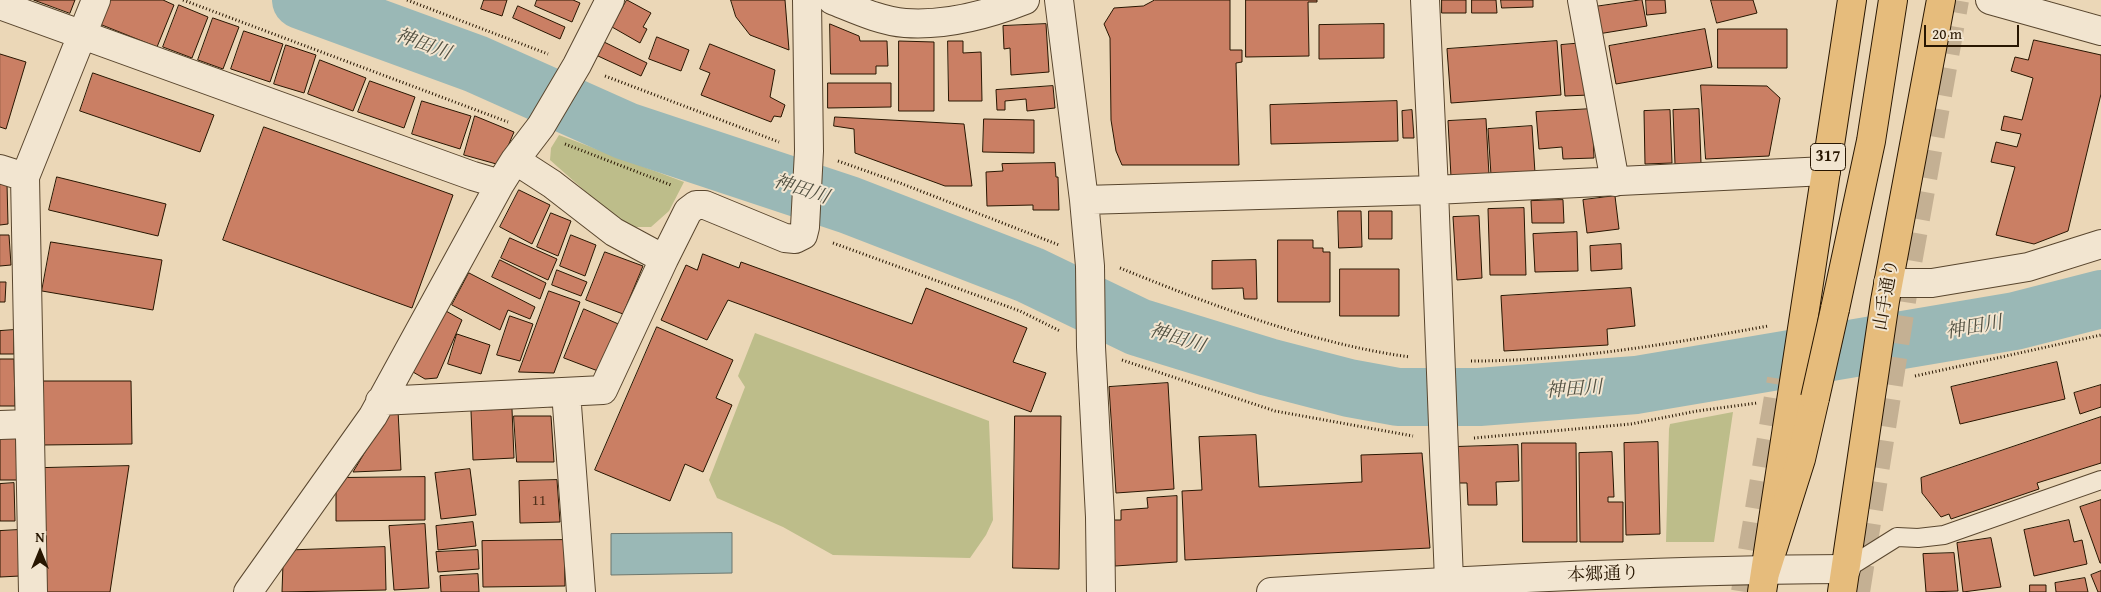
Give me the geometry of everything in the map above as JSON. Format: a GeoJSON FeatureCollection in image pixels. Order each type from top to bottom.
{"type":"FeatureCollection","features":[{"type":"Feature","properties":{"kind":"main road","name":"317"},"geometry":{"type":"LineString","coordinates":[[1803,399],[1804,314],[1852,0]]}},
{"type":"Feature","properties":{"kind":"main road"},"geometry":{"type":"LineString","coordinates":[[1764,581],[1801,458],[1803,399],[1835,309],[1871,141],[1893,0]]}},
{"type":"Feature","properties":{"kind":"main road","name":"山手通り"},"geometry":{"type":"LineString","coordinates":[[1844,581],[1871,387],[1941,0]]}},
{"type":"Feature","properties":{"kind":"street"},"geometry":{"type":"LineString","coordinates":[[33,592],[29,424],[12,173],[90,16],[96,0]]}},
{"type":"Feature","properties":{"kind":"street"},"geometry":{"type":"LineString","coordinates":[[248,592],[367,424],[500,184],[538,129],[576,66],[610,0]]}},
{"type":"Feature","properties":{"kind":"street"},"geometry":{"type":"LineString","coordinates":[[380,401],[603,390],[688,211],[696,205],[705,205],[785,238],[796,239],[804,231],[809,158],[807,0]]}},
{"type":"Feature","properties":{"kind":"street"},"geometry":{"type":"LineString","coordinates":[[832,0],[865,13],[904,23],[933,23],[964,20],[1001,10],[1025,0]]}},
{"type":"Feature","properties":{"kind":"street"},"geometry":{"type":"LineString","coordinates":[[1059,0],[1084,200],[1090,266],[1091,340],[1100,517],[1101,592]]}},
{"type":"Feature","properties":{"kind":"street"},"geometry":{"type":"LineString","coordinates":[[1425,0],[1449,581]]}},
{"type":"Feature","properties":{"kind":"street"},"geometry":{"type":"LineString","coordinates":[[1582,0],[1615,182]]}},
{"type":"Feature","properties":{"kind":"street"},"geometry":{"type":"LineString","coordinates":[[1990,0],[2101,31]]}},
{"type":"Feature","properties":{"kind":"street"},"geometry":{"type":"LineString","coordinates":[[0,5],[473,176],[500,184]]}},
{"type":"Feature","properties":{"kind":"street"},"geometry":{"type":"LineString","coordinates":[[515,160],[552,184],[614,232],[664,259]]}},
{"type":"Feature","properties":{"kind":"street"},"geometry":{"type":"LineString","coordinates":[[1084,200],[1434,190],[1826,171]]}},
{"type":"Feature","properties":{"kind":"street"},"geometry":{"type":"LineString","coordinates":[[1887,292],[2028,267],[2101,244]]}},
{"type":"Feature","properties":{"kind":"street"},"geometry":{"type":"LineString","coordinates":[[566,392],[581,592]]}},
{"type":"Feature","properties":{"kind":"street"},"geometry":{"type":"LineString","coordinates":[[0,425],[29,424]]}},
{"type":"Feature","properties":{"kind":"street","name":"本郷通り"},"geometry":{"type":"LineString","coordinates":[[1271,592],[1449,581],[1844,581]]}},
{"type":"Feature","properties":{"kind":"lane"},"geometry":{"type":"LineString","coordinates":[[1844,581],[1897,537],[1918,538],[1944,535],[2101,480]]}},
{"type":"Feature","properties":{"kind":"path"},"geometry":{"type":"LineString","coordinates":[[183,0],[538,129],[617,166],[683,189],[696,205]]}},
{"type":"Feature","properties":{"kind":"path"},"geometry":{"type":"LineString","coordinates":[[407,0],[576,66]]}},
{"type":"Feature","properties":{"kind":"path"},"geometry":{"type":"LineString","coordinates":[[804,231],[1020,311],[1091,340],[1146,369]]}},
{"type":"Feature","properties":{"kind":"path"},"geometry":{"type":"LineString","coordinates":[[1915,376],[2101,335]]}},
{"type":"Feature","properties":{"kind":"green space"},"geometry":{"type":"Polygon","coordinates":[[[559,135],[684,182],[669,211],[651,227],[632,227],[603,207],[550,160],[551,148],[559,135]]]}},
{"type":"Feature","properties":{"kind":"green space"},"geometry":{"type":"Polygon","coordinates":[[[755,333],[989,421],[993,520],[986,535],[970,558],[833,555],[783,527],[717,498],[709,480],[745,387],[738,376],[755,333]]]}},
{"type":"Feature","properties":{"kind":"green space"},"geometry":{"type":"Polygon","coordinates":[[[1733,412],[1714,542],[1666,542],[1670,424],[1733,412]]]}},
{"type":"Feature","properties":{"kind":"water"},"geometry":{"type":"Polygon","coordinates":[[[732,533],[732,573],[611,575],[611,534],[732,533]]]}},
{"type":"Feature","properties":{"kind":"building"},"geometry":{"type":"Polygon","coordinates":[[[34,0],[75,0],[70,13],[34,0]]]}},
{"type":"Feature","properties":{"kind":"building"},"geometry":{"type":"Polygon","coordinates":[[[106,0],[163,0],[174,5],[157,47],[97,23],[106,0]]]}},
{"type":"Feature","properties":{"kind":"building"},"geometry":{"type":"Polygon","coordinates":[[[484,0],[507,0],[502,16],[481,9],[484,0]]]}},
{"type":"Feature","properties":{"kind":"building"},"geometry":{"type":"Polygon","coordinates":[[[537,0],[573,0],[580,3],[572,22],[535,6],[537,0]]]}},
{"type":"Feature","properties":{"kind":"building"},"geometry":{"type":"Polygon","coordinates":[[[627,0],[651,13],[643,27],[647,29],[640,43],[612,27],[627,0]]]}},
{"type":"Feature","properties":{"kind":"building"},"geometry":{"type":"Polygon","coordinates":[[[731,0],[785,0],[789,50],[750,35],[736,17],[731,0]]]}},
{"type":"Feature","properties":{"kind":"building"},"geometry":{"type":"Polygon","coordinates":[[[1155,0],[1230,0],[1230,50],[1242,50],[1242,62],[1236,63],[1239,165],[1122,165],[1116,151],[1111,120],[1110,38],[1104,24],[1114,8],[1143,6],[1155,0]]]}},
{"type":"Feature","properties":{"kind":"building"},"geometry":{"type":"Polygon","coordinates":[[[1246,0],[1317,0],[1317,2],[1308,2],[1309,56],[1246,57],[1246,0]]]}},
{"type":"Feature","properties":{"kind":"building"},"geometry":{"type":"Polygon","coordinates":[[[1442,0],[1466,0],[1466,13],[1442,13],[1442,0]]]}},
{"type":"Feature","properties":{"kind":"building"},"geometry":{"type":"Polygon","coordinates":[[[1472,0],[1496,0],[1497,13],[1472,13],[1472,0]]]}},
{"type":"Feature","properties":{"kind":"building"},"geometry":{"type":"Polygon","coordinates":[[[1501,0],[1533,0],[1533,7],[1502,8],[1501,0]]]}},
{"type":"Feature","properties":{"kind":"building"},"geometry":{"type":"Polygon","coordinates":[[[1642,0],[1647,26],[1598,34],[1594,7],[1642,0]]]}},
{"type":"Feature","properties":{"kind":"building"},"geometry":{"type":"Polygon","coordinates":[[[1646,0],[1665,0],[1666,13],[1647,15],[1646,0]]]}},
{"type":"Feature","properties":{"kind":"building"},"geometry":{"type":"Polygon","coordinates":[[[1711,0],[1753,0],[1757,13],[1717,23],[1711,0]]]}},
{"type":"Feature","properties":{"kind":"building"},"geometry":{"type":"Polygon","coordinates":[[[179,5],[208,17],[192,58],[163,47],[179,5]]]}},
{"type":"Feature","properties":{"kind":"building"},"geometry":{"type":"Polygon","coordinates":[[[518,6],[565,27],[560,39],[513,18],[518,6]]]}},
{"type":"Feature","properties":{"kind":"building"},"geometry":{"type":"Polygon","coordinates":[[[213,18],[239,27],[223,69],[198,60],[213,18]]]}},
{"type":"Feature","properties":{"kind":"building"},"geometry":{"type":"Polygon","coordinates":[[[830,24],[859,36],[860,41],[887,41],[888,66],[876,66],[876,74],[831,74],[830,24]]]}},
{"type":"Feature","properties":{"kind":"building"},"geometry":{"type":"Polygon","coordinates":[[[1046,24],[1049,72],[1011,75],[1010,48],[1004,49],[1003,26],[1046,24]]]}},
{"type":"Feature","properties":{"kind":"building"},"geometry":{"type":"Polygon","coordinates":[[[1384,24],[1384,58],[1319,59],[1319,25],[1384,24]]]}},
{"type":"Feature","properties":{"kind":"building"},"geometry":{"type":"Polygon","coordinates":[[[1705,29],[1712,67],[1616,84],[1609,46],[1705,29]]]}},
{"type":"Feature","properties":{"kind":"building"},"geometry":{"type":"Polygon","coordinates":[[[1718,29],[1787,29],[1787,68],[1718,68],[1718,29]]]}},
{"type":"Feature","properties":{"kind":"building"},"geometry":{"type":"Polygon","coordinates":[[[244,31],[283,44],[270,82],[231,69],[244,31]]]}},
{"type":"Feature","properties":{"kind":"building"},"geometry":{"type":"Polygon","coordinates":[[[657,37],[689,50],[681,71],[649,59],[657,37]]]}},
{"type":"Feature","properties":{"kind":"building"},"geometry":{"type":"Polygon","coordinates":[[[2034,40],[2101,55],[2101,94],[2068,231],[2034,244],[1996,235],[2015,167],[1991,162],[1996,142],[2017,147],[2021,134],[2001,130],[2004,116],[2022,120],[2033,78],[2011,71],[2015,57],[2028,60],[2034,40]]]}},
{"type":"Feature","properties":{"kind":"building"},"geometry":{"type":"Polygon","coordinates":[[[899,41],[934,42],[934,111],[899,111],[899,41]]]}},
{"type":"Feature","properties":{"kind":"building"},"geometry":{"type":"Polygon","coordinates":[[[948,41],[963,41],[963,53],[981,52],[982,101],[949,101],[948,41]]]}},
{"type":"Feature","properties":{"kind":"building"},"geometry":{"type":"Polygon","coordinates":[[[1557,41],[1561,95],[1451,103],[1447,49],[1557,41]]]}},
{"type":"Feature","properties":{"kind":"building"},"geometry":{"type":"Polygon","coordinates":[[[604,42],[647,63],[641,76],[598,56],[604,42]]]}},
{"type":"Feature","properties":{"kind":"building"},"geometry":{"type":"Polygon","coordinates":[[[1584,43],[1589,95],[1565,96],[1561,45],[1584,43]]]}},
{"type":"Feature","properties":{"kind":"building"},"geometry":{"type":"Polygon","coordinates":[[[710,44],[775,70],[770,97],[785,105],[781,117],[774,116],[771,122],[701,95],[710,73],[700,69],[710,44]]]}},
{"type":"Feature","properties":{"kind":"building"},"geometry":{"type":"Polygon","coordinates":[[[286,45],[316,55],[304,93],[274,84],[286,45]]]}},
{"type":"Feature","properties":{"kind":"building"},"geometry":{"type":"Polygon","coordinates":[[[0,54],[26,62],[6,129],[0,127],[0,54]]]}},
{"type":"Feature","properties":{"kind":"building"},"geometry":{"type":"Polygon","coordinates":[[[320,60],[366,78],[353,111],[308,94],[320,60]]]}},
{"type":"Feature","properties":{"kind":"building"},"geometry":{"type":"Polygon","coordinates":[[[93,73],[214,115],[200,152],[80,111],[93,73]]]}},
{"type":"Feature","properties":{"kind":"building"},"geometry":{"type":"Polygon","coordinates":[[[370,81],[415,97],[404,128],[358,112],[370,81]]]}},
{"type":"Feature","properties":{"kind":"building"},"geometry":{"type":"Polygon","coordinates":[[[828,83],[891,83],[891,107],[828,108],[828,83]]]}},
{"type":"Feature","properties":{"kind":"building"},"geometry":{"type":"Polygon","coordinates":[[[1701,85],[1767,86],[1780,98],[1769,156],[1706,159],[1701,85]]]}},
{"type":"Feature","properties":{"kind":"building"},"geometry":{"type":"Polygon","coordinates":[[[1053,86],[1055,108],[1027,111],[1026,99],[1005,101],[1005,110],[997,110],[996,90],[1053,86]]]}},
{"type":"Feature","properties":{"kind":"building"},"geometry":{"type":"Polygon","coordinates":[[[422,101],[471,116],[460,149],[412,134],[422,101]]]}},
{"type":"Feature","properties":{"kind":"building"},"geometry":{"type":"Polygon","coordinates":[[[1397,101],[1398,141],[1271,144],[1270,105],[1397,101]]]}},
{"type":"Feature","properties":{"kind":"building"},"geometry":{"type":"Polygon","coordinates":[[[1592,109],[1594,158],[1563,159],[1562,147],[1539,149],[1536,112],[1592,109]]]}},
{"type":"Feature","properties":{"kind":"building"},"geometry":{"type":"Polygon","coordinates":[[[1699,109],[1701,163],[1675,164],[1673,110],[1699,109]]]}},
{"type":"Feature","properties":{"kind":"building"},"geometry":{"type":"Polygon","coordinates":[[[1412,110],[1414,138],[1403,138],[1402,111],[1412,110]]]}},
{"type":"Feature","properties":{"kind":"building"},"geometry":{"type":"Polygon","coordinates":[[[1670,110],[1672,163],[1645,164],[1644,111],[1670,110]]]}},
{"type":"Feature","properties":{"kind":"building"},"geometry":{"type":"Polygon","coordinates":[[[475,116],[514,132],[500,165],[464,155],[475,116]]]}},
{"type":"Feature","properties":{"kind":"building"},"geometry":{"type":"Polygon","coordinates":[[[835,117],[964,124],[972,186],[945,186],[855,153],[854,129],[834,126],[835,117]]]}},
{"type":"Feature","properties":{"kind":"building"},"geometry":{"type":"Polygon","coordinates":[[[984,119],[1034,120],[1034,153],[983,152],[984,119]]]}},
{"type":"Feature","properties":{"kind":"building"},"geometry":{"type":"Polygon","coordinates":[[[1486,119],[1489,175],[1451,177],[1448,121],[1486,119]]]}},
{"type":"Feature","properties":{"kind":"building"},"geometry":{"type":"Polygon","coordinates":[[[1532,126],[1535,173],[1491,175],[1488,129],[1532,126]]]}},
{"type":"Feature","properties":{"kind":"building"},"geometry":{"type":"Polygon","coordinates":[[[264,127],[453,195],[412,308],[223,240],[264,127]]]}},
{"type":"Feature","properties":{"kind":"building"},"geometry":{"type":"Polygon","coordinates":[[[1055,163],[1056,177],[1058,177],[1059,210],[1033,210],[1033,205],[987,206],[986,172],[1003,171],[1002,164],[1055,163]]]}},
{"type":"Feature","properties":{"kind":"building"},"geometry":{"type":"Polygon","coordinates":[[[57,177],[166,204],[158,236],[49,210],[57,177]]]}},
{"type":"Feature","properties":{"kind":"building"},"geometry":{"type":"Polygon","coordinates":[[[0,184],[7,184],[8,224],[0,225],[0,184]]]}},
{"type":"Feature","properties":{"kind":"building"},"geometry":{"type":"Polygon","coordinates":[[[519,190],[550,205],[532,244],[500,227],[519,190]]]}},
{"type":"Feature","properties":{"kind":"building"},"geometry":{"type":"Polygon","coordinates":[[[1615,196],[1619,229],[1587,233],[1583,200],[1615,196]]]}},
{"type":"Feature","properties":{"kind":"building"},"geometry":{"type":"Polygon","coordinates":[[[1563,200],[1564,223],[1532,223],[1531,201],[1563,200]]]}},
{"type":"Feature","properties":{"kind":"building"},"geometry":{"type":"Polygon","coordinates":[[[1524,208],[1526,275],[1490,275],[1488,209],[1524,208]]]}},
{"type":"Feature","properties":{"kind":"building"},"geometry":{"type":"Polygon","coordinates":[[[1338,211],[1361,211],[1362,247],[1339,248],[1338,211]]]}},
{"type":"Feature","properties":{"kind":"building"},"geometry":{"type":"Polygon","coordinates":[[[1369,211],[1392,211],[1392,239],[1369,239],[1369,211]]]}},
{"type":"Feature","properties":{"kind":"building"},"geometry":{"type":"Polygon","coordinates":[[[551,213],[571,221],[558,256],[537,247],[551,213]]]}},
{"type":"Feature","properties":{"kind":"building"},"geometry":{"type":"Polygon","coordinates":[[[1479,216],[1482,278],[1457,280],[1453,217],[1479,216]]]}},
{"type":"Feature","properties":{"kind":"building"},"geometry":{"type":"Polygon","coordinates":[[[1577,232],[1578,271],[1535,272],[1533,234],[1577,232]]]}},
{"type":"Feature","properties":{"kind":"building"},"geometry":{"type":"Polygon","coordinates":[[[0,235],[9,235],[11,265],[0,266],[0,235]]]}},
{"type":"Feature","properties":{"kind":"building"},"geometry":{"type":"Polygon","coordinates":[[[571,235],[596,245],[585,276],[560,266],[571,235]]]}},
{"type":"Feature","properties":{"kind":"building"},"geometry":{"type":"Polygon","coordinates":[[[510,238],[557,259],[548,280],[501,258],[510,238]]]}},
{"type":"Feature","properties":{"kind":"building"},"geometry":{"type":"Polygon","coordinates":[[[1278,240],[1313,240],[1313,248],[1323,248],[1323,252],[1330,252],[1330,302],[1278,302],[1278,240]]]}},
{"type":"Feature","properties":{"kind":"building"},"geometry":{"type":"Polygon","coordinates":[[[51,242],[162,260],[153,310],[42,291],[51,242]]]}},
{"type":"Feature","properties":{"kind":"building"},"geometry":{"type":"Polygon","coordinates":[[[1621,244],[1622,269],[1591,271],[1590,246],[1621,244]]]}},
{"type":"Feature","properties":{"kind":"building"},"geometry":{"type":"Polygon","coordinates":[[[605,252],[643,266],[623,314],[586,300],[605,252]]]}},
{"type":"Feature","properties":{"kind":"building"},"geometry":{"type":"Polygon","coordinates":[[[703,254],[739,268],[741,262],[912,324],[926,288],[1027,328],[1013,362],[1046,373],[1031,412],[728,300],[707,340],[661,320],[686,265],[697,270],[703,254]]]}},
{"type":"Feature","properties":{"kind":"building"},"geometry":{"type":"Polygon","coordinates":[[[500,260],[546,283],[540,299],[492,277],[500,260]]]}},
{"type":"Feature","properties":{"kind":"building"},"geometry":{"type":"Polygon","coordinates":[[[1256,260],[1257,299],[1244,299],[1243,288],[1212,289],[1212,261],[1256,260]]]}},
{"type":"Feature","properties":{"kind":"building"},"geometry":{"type":"Polygon","coordinates":[[[1340,269],[1399,269],[1399,316],[1340,316],[1340,269]]]}},
{"type":"Feature","properties":{"kind":"building"},"geometry":{"type":"Polygon","coordinates":[[[557,270],[587,282],[581,296],[552,285],[557,270]]]}},
{"type":"Feature","properties":{"kind":"building"},"geometry":{"type":"Polygon","coordinates":[[[469,273],[535,307],[530,319],[508,310],[500,330],[452,305],[469,273]]]}},
{"type":"Feature","properties":{"kind":"building"},"geometry":{"type":"Polygon","coordinates":[[[0,282],[6,282],[5,302],[0,302],[0,282]]]}},
{"type":"Feature","properties":{"kind":"building"},"geometry":{"type":"Polygon","coordinates":[[[1631,288],[1635,326],[1607,329],[1608,345],[1504,351],[1501,296],[1631,288]]]}},
{"type":"Feature","properties":{"kind":"building"},"geometry":{"type":"Polygon","coordinates":[[[549,291],[580,302],[554,373],[519,372],[549,291]]]}},
{"type":"Feature","properties":{"kind":"building"},"geometry":{"type":"Polygon","coordinates":[[[584,309],[623,326],[598,371],[564,358],[584,309]]]}},
{"type":"Feature","properties":{"kind":"building"},"geometry":{"type":"Polygon","coordinates":[[[446,311],[462,320],[437,378],[425,379],[413,372],[446,311]]]}},
{"type":"Feature","properties":{"kind":"building"},"geometry":{"type":"Polygon","coordinates":[[[510,316],[533,324],[520,361],[497,355],[510,316]]]}},
{"type":"Feature","properties":{"kind":"building"},"geometry":{"type":"Polygon","coordinates":[[[657,327],[733,360],[716,398],[732,405],[703,472],[685,464],[670,501],[595,470],[657,327]]]}},
{"type":"Feature","properties":{"kind":"building"},"geometry":{"type":"Polygon","coordinates":[[[14,330],[14,354],[0,354],[0,331],[14,330]]]}},
{"type":"Feature","properties":{"kind":"building"},"geometry":{"type":"Polygon","coordinates":[[[457,334],[490,345],[481,374],[448,364],[457,334]]]}},
{"type":"Feature","properties":{"kind":"building"},"geometry":{"type":"Polygon","coordinates":[[[0,359],[14,359],[15,406],[0,406],[0,359]]]}},
{"type":"Feature","properties":{"kind":"building"},"geometry":{"type":"Polygon","coordinates":[[[2057,362],[2065,399],[1960,424],[1951,387],[2057,362]]]}},
{"type":"Feature","properties":{"kind":"building"},"geometry":{"type":"Polygon","coordinates":[[[41,381],[131,381],[132,444],[42,445],[41,381]]]}},
{"type":"Feature","properties":{"kind":"building"},"geometry":{"type":"Polygon","coordinates":[[[1168,383],[1174,489],[1116,493],[1109,387],[1168,383]]]}},
{"type":"Feature","properties":{"kind":"building"},"geometry":{"type":"Polygon","coordinates":[[[2101,385],[2101,407],[2080,414],[2074,393],[2101,385]]]}},
{"type":"Feature","properties":{"kind":"building"},"geometry":{"type":"Polygon","coordinates":[[[512,409],[514,458],[473,460],[471,411],[512,409]]]}},
{"type":"Feature","properties":{"kind":"building"},"geometry":{"type":"Polygon","coordinates":[[[398,410],[401,470],[353,472],[389,412],[398,410]]]}},
{"type":"Feature","properties":{"kind":"building"},"geometry":{"type":"Polygon","coordinates":[[[514,416],[551,416],[554,462],[517,462],[514,416]]]}},
{"type":"Feature","properties":{"kind":"building"},"geometry":{"type":"Polygon","coordinates":[[[1015,416],[1061,416],[1059,569],[1013,568],[1015,416]]]}},
{"type":"Feature","properties":{"kind":"building"},"geometry":{"type":"Polygon","coordinates":[[[2101,417],[2101,463],[2037,483],[2039,489],[1951,519],[1949,514],[1941,517],[1922,493],[1921,478],[2101,417]]]}},
{"type":"Feature","properties":{"kind":"building"},"geometry":{"type":"Polygon","coordinates":[[[1256,435],[1259,487],[1362,482],[1361,455],[1422,453],[1430,548],[1185,560],[1182,491],[1202,490],[1199,437],[1256,435]]]}},
{"type":"Feature","properties":{"kind":"building"},"geometry":{"type":"Polygon","coordinates":[[[16,438],[17,480],[0,480],[0,439],[16,438]]]}},
{"type":"Feature","properties":{"kind":"building"},"geometry":{"type":"Polygon","coordinates":[[[1658,442],[1660,534],[1626,535],[1624,443],[1658,442]]]}},
{"type":"Feature","properties":{"kind":"building"},"geometry":{"type":"Polygon","coordinates":[[[1522,443],[1576,443],[1577,542],[1523,542],[1522,443]]]}},
{"type":"Feature","properties":{"kind":"building"},"geometry":{"type":"Polygon","coordinates":[[[1518,445],[1519,481],[1496,482],[1497,505],[1468,505],[1467,483],[1455,483],[1454,447],[1518,445]]]}},
{"type":"Feature","properties":{"kind":"building"},"geometry":{"type":"Polygon","coordinates":[[[1612,452],[1614,497],[1608,497],[1608,502],[1623,502],[1623,542],[1580,542],[1579,453],[1612,452]]]}},
{"type":"Feature","properties":{"kind":"building"},"geometry":{"type":"Polygon","coordinates":[[[129,466],[110,592],[45,592],[43,468],[129,466]]]}},
{"type":"Feature","properties":{"kind":"building"},"geometry":{"type":"Polygon","coordinates":[[[470,469],[476,515],[441,519],[435,473],[470,469]]]}},
{"type":"Feature","properties":{"kind":"building"},"geometry":{"type":"Polygon","coordinates":[[[425,477],[425,520],[336,521],[336,478],[425,477]]]}},
{"type":"Feature","properties":{"kind":"building"},"geometry":{"type":"Polygon","coordinates":[[[557,480],[560,522],[520,523],[519,481],[557,480]]]}},
{"type":"Feature","properties":{"kind":"building"},"geometry":{"type":"Polygon","coordinates":[[[14,483],[15,521],[0,521],[0,484],[14,483]]]}},
{"type":"Feature","properties":{"kind":"building"},"geometry":{"type":"Polygon","coordinates":[[[1177,496],[1177,562],[1115,566],[1112,520],[1121,520],[1121,510],[1148,508],[1147,498],[1177,496]]]}},
{"type":"Feature","properties":{"kind":"building"},"geometry":{"type":"Polygon","coordinates":[[[2101,500],[2101,563],[2100,563],[2080,507],[2101,500]]]}},
{"type":"Feature","properties":{"kind":"building"},"geometry":{"type":"Polygon","coordinates":[[[2069,520],[2074,542],[2082,540],[2087,564],[2034,576],[2024,530],[2069,520]]]}},
{"type":"Feature","properties":{"kind":"building"},"geometry":{"type":"Polygon","coordinates":[[[473,522],[476,546],[438,550],[436,526],[473,522]]]}},
{"type":"Feature","properties":{"kind":"building"},"geometry":{"type":"Polygon","coordinates":[[[425,524],[429,588],[394,590],[389,526],[425,524]]]}},
{"type":"Feature","properties":{"kind":"building"},"geometry":{"type":"Polygon","coordinates":[[[18,530],[20,576],[0,577],[0,531],[18,530]]]}},
{"type":"Feature","properties":{"kind":"building"},"geometry":{"type":"Polygon","coordinates":[[[1991,538],[2001,587],[1963,592],[1957,543],[1991,538]]]}},
{"type":"Feature","properties":{"kind":"building"},"geometry":{"type":"Polygon","coordinates":[[[564,540],[565,586],[483,587],[482,541],[564,540]]]}},
{"type":"Feature","properties":{"kind":"building"},"geometry":{"type":"Polygon","coordinates":[[[385,547],[386,590],[282,592],[283,563],[296,550],[385,547]]]}},
{"type":"Feature","properties":{"kind":"building"},"geometry":{"type":"Polygon","coordinates":[[[478,550],[479,569],[438,572],[436,552],[478,550]]]}},
{"type":"Feature","properties":{"kind":"building"},"geometry":{"type":"Polygon","coordinates":[[[1954,553],[1958,591],[1926,592],[1923,554],[1954,553]]]}},
{"type":"Feature","properties":{"kind":"building"},"geometry":{"type":"Polygon","coordinates":[[[2101,571],[2101,592],[2098,592],[2091,575],[2101,571]]]}},
{"type":"Feature","properties":{"kind":"building"},"geometry":{"type":"Polygon","coordinates":[[[478,574],[479,592],[441,592],[440,576],[478,574]]]}},
{"type":"Feature","properties":{"kind":"building"},"geometry":{"type":"Polygon","coordinates":[[[2085,578],[2088,592],[2056,592],[2055,583],[2085,578]]]}},
{"type":"Feature","properties":{"kind":"building"},"geometry":{"type":"Polygon","coordinates":[[[2030,585],[2046,585],[2046,592],[2030,592],[2030,585]]]}},
{"type":"Feature","properties":{"kind":"waterway","name":"神田川"},"geometry":{"type":"LineString","coordinates":[[301,0],[476,64],[626,131],[849,205],[1030,275],[1138,327],[1268,367],[1349,388],[1398,397],[1479,397],[1636,385],[2015,321],[2101,299]]}},
{"type":"Feature","properties":{"kind":"tunnel"},"geometry":{"type":"LineString","coordinates":[[1856,592],[1908,263],[1955,0]]}},
{"type":"Feature","properties":{"kind":"tunnel"},"geometry":{"type":"LineString","coordinates":[[1745,592],[1781,379]]}}]}
